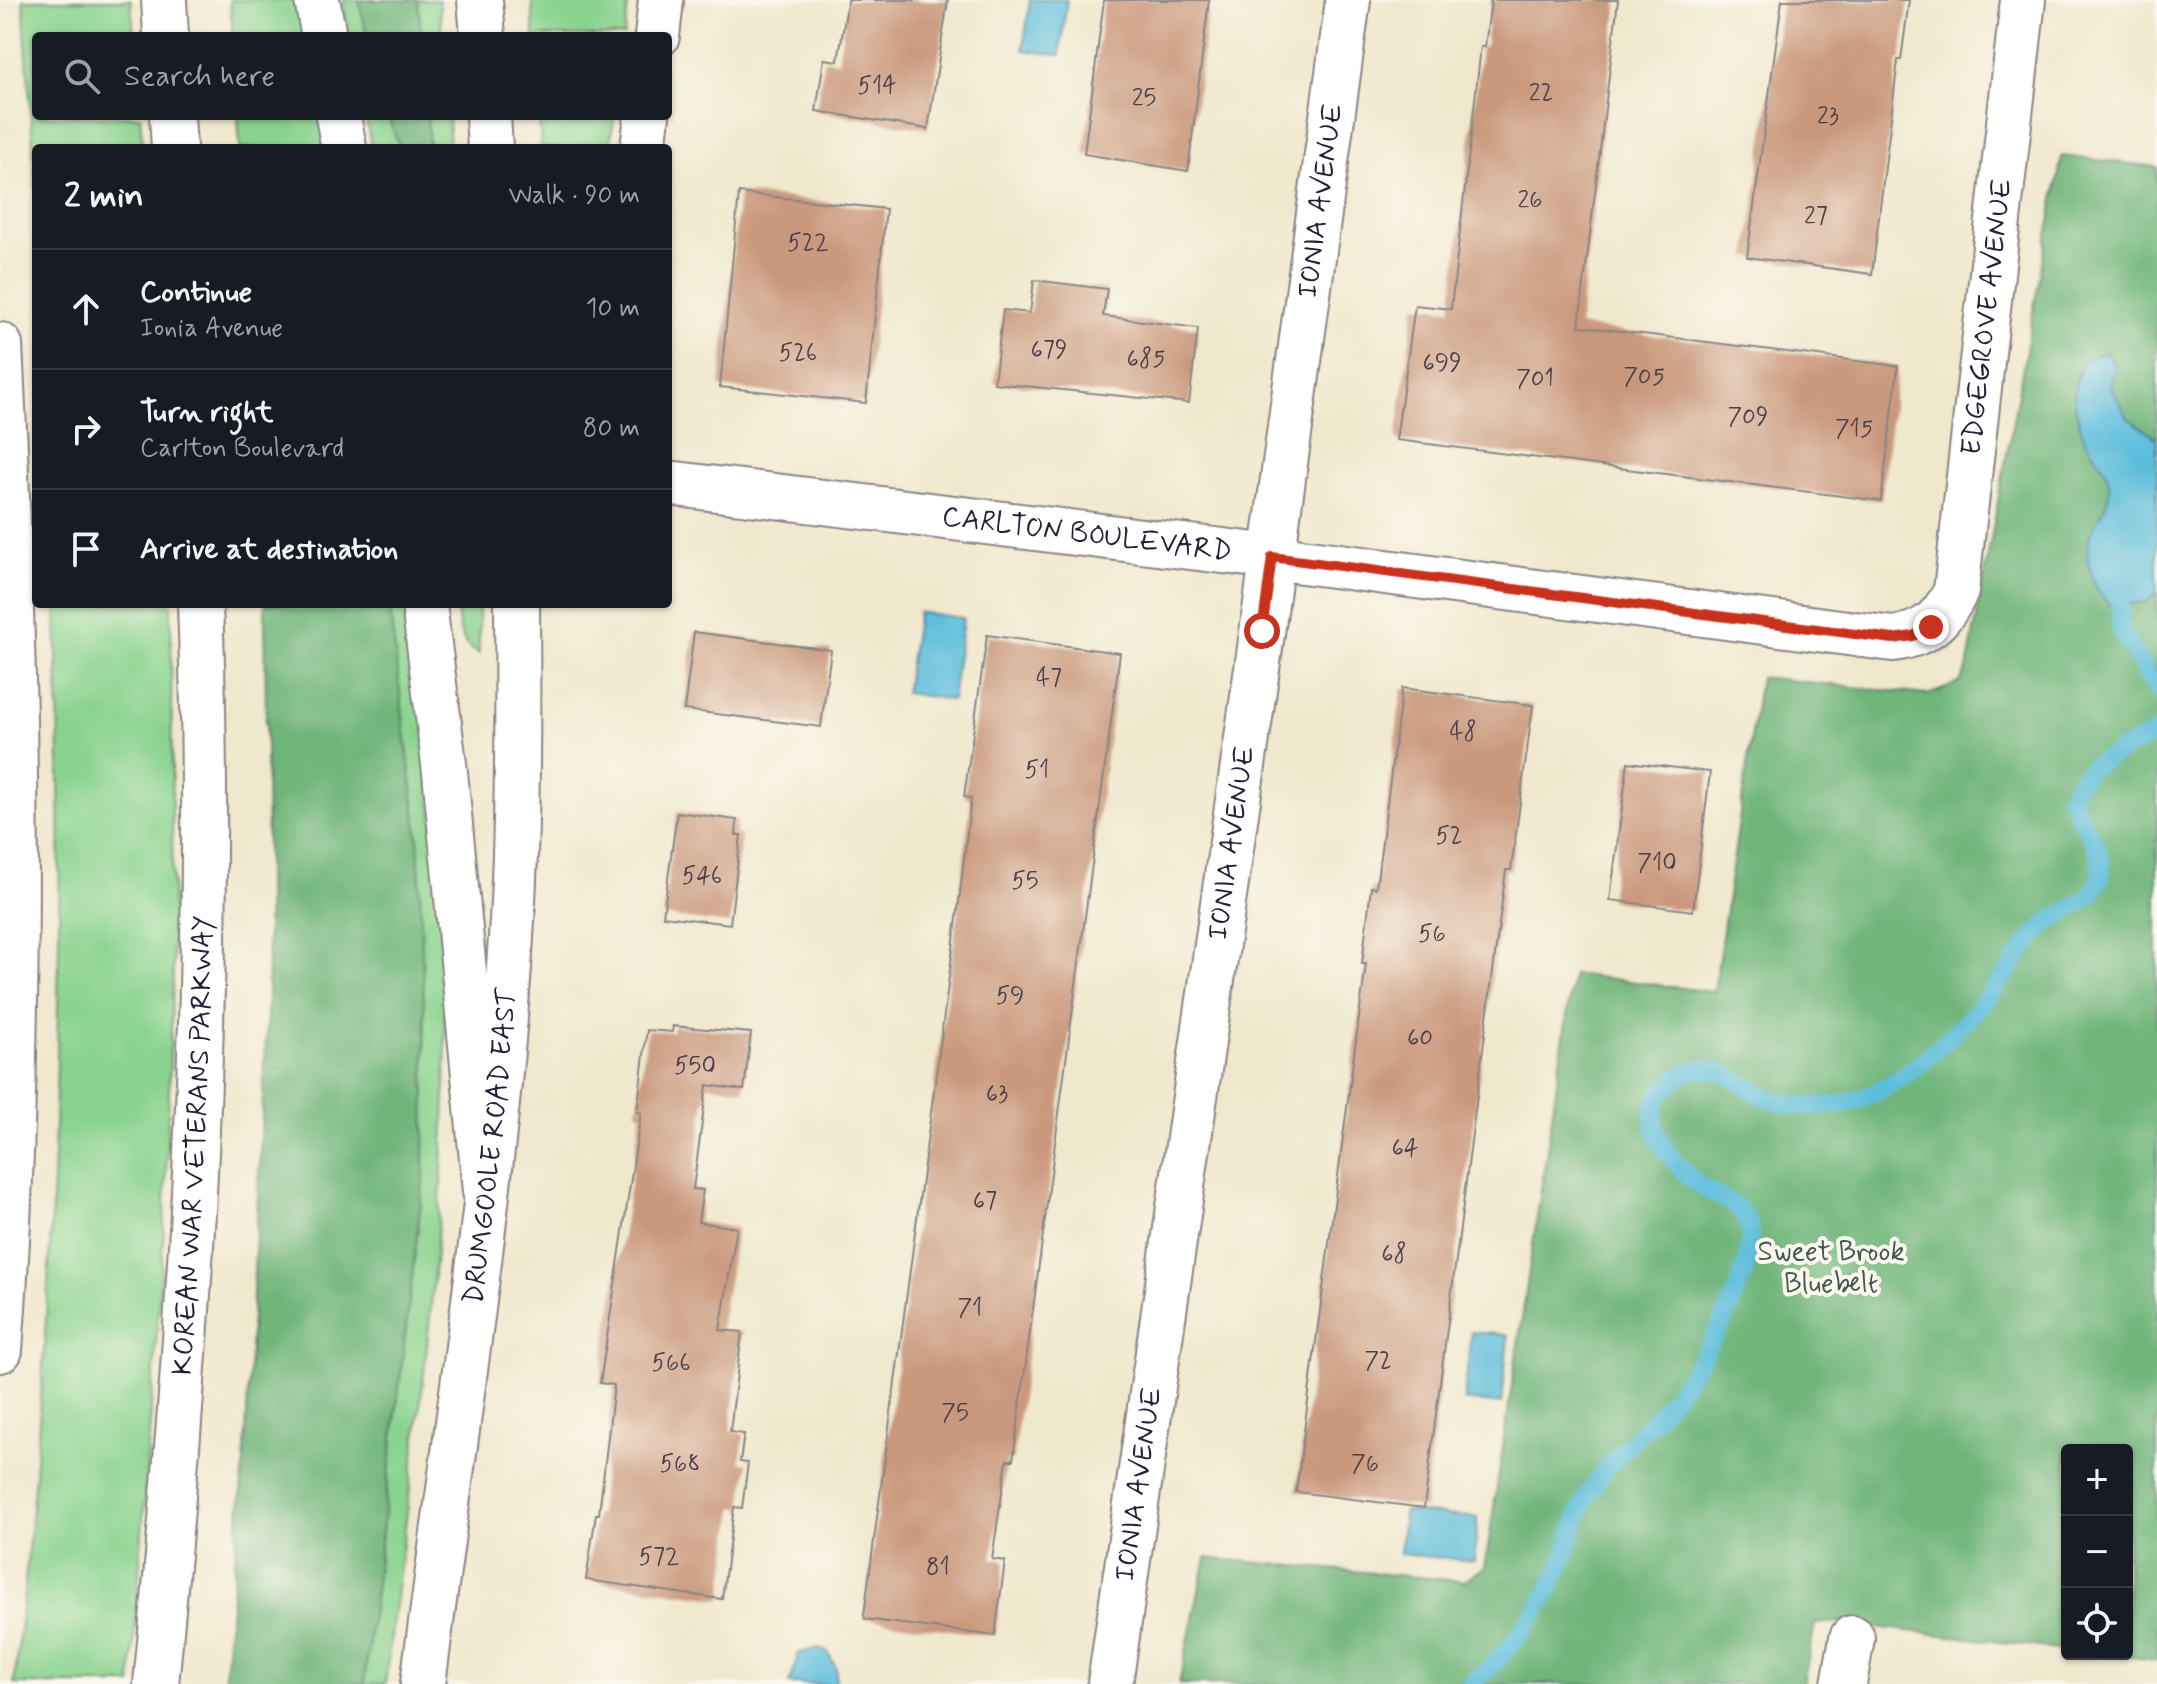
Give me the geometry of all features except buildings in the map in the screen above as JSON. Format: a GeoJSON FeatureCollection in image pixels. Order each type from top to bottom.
{"type":"FeatureCollection","features":[{"type":"Feature","properties":{"kind":"main road"},"geometry":{"type":"LineString","coordinates":[[164,0],[166,32]]}},
{"type":"Feature","properties":{"kind":"main road"},"geometry":{"type":"LineString","coordinates":[[317,0],[323,32]]}},
{"type":"Feature","properties":{"kind":"main road"},"geometry":{"type":"LineString","coordinates":[[480,0],[483,32]]}},
{"type":"Feature","properties":{"kind":"main road"},"geometry":{"type":"LineString","coordinates":[[657,32],[661,0]]}},
{"type":"Feature","properties":{"kind":"main road","name":"IONIA AVENUE"},"geometry":{"type":"LineString","coordinates":[[1110,1684],[1272,557],[1348,0]]}},
{"type":"Feature","properties":{"kind":"main road","name":"EDGEGROVE AVENUE"},"geometry":{"type":"LineString","coordinates":[[1931,627],[1945,613],[1956,591],[2023,0]]}},
{"type":"Feature","properties":{"kind":"main road"},"geometry":{"type":"LineString","coordinates":[[172,120],[174,144]]}},
{"type":"Feature","properties":{"kind":"main road"},"geometry":{"type":"LineString","coordinates":[[339,120],[343,144]]}},
{"type":"Feature","properties":{"kind":"main road"},"geometry":{"type":"LineString","coordinates":[[488,120],[490,144]]}},
{"type":"Feature","properties":{"kind":"main road"},"geometry":{"type":"LineString","coordinates":[[644,144],[646,120]]}},
{"type":"Feature","properties":{"kind":"main road"},"geometry":{"type":"LineString","coordinates":[[0,345],[13,669],[17,883],[12,1102],[0,1350]]}},
{"type":"Feature","properties":{"kind":"main road","name":"CARLTON BOULEVARD"},"geometry":{"type":"LineString","coordinates":[[672,483],[1272,557],[1893,639],[1913,636],[1931,627]]}},
{"type":"Feature","properties":{"kind":"main road","name":"KOREAN WAR VETERANS PARKWAY"},"geometry":{"type":"LineString","coordinates":[[156,1684],[186,1362],[197,1139],[204,921],[200,608]]}},
{"type":"Feature","properties":{"kind":"main road"},"geometry":{"type":"LineString","coordinates":[[424,608],[445,772],[485,1191]]}},
{"type":"Feature","properties":{"kind":"main road","name":"DRUMGOOLE ROAD EAST"},"geometry":{"type":"LineString","coordinates":[[423,1684],[485,1191],[514,891],[519,765],[517,608]]}},
{"type":"Feature","properties":{"kind":"main road"},"geometry":{"type":"LineString","coordinates":[[1844,1684],[1852,1638]]}},
{"type":"Feature","properties":{"kind":"green space"},"geometry":{"type":"Polygon","coordinates":[[[23,0],[131,0],[134,32],[32,32],[32,120],[140,120],[143,144],[33,144],[23,0]]]}},
{"type":"Feature","properties":{"kind":"green space"},"geometry":{"type":"Polygon","coordinates":[[[230,0],[298,0],[304,32],[233,32],[230,0]]]}},
{"type":"Feature","properties":{"kind":"green space"},"geometry":{"type":"Polygon","coordinates":[[[343,0],[359,0],[366,32],[348,32],[343,0]]]}},
{"type":"Feature","properties":{"kind":"green space"},"geometry":{"type":"Polygon","coordinates":[[[359,0],[418,0],[421,32],[366,32],[359,0]]]}},
{"type":"Feature","properties":{"kind":"green space"},"geometry":{"type":"Polygon","coordinates":[[[418,0],[439,0],[442,32],[421,32],[418,0]]]}},
{"type":"Feature","properties":{"kind":"green space"},"geometry":{"type":"Polygon","coordinates":[[[532,0],[629,0],[625,32],[534,32],[532,0]]]}},
{"type":"Feature","properties":{"kind":"green space"},"geometry":{"type":"Polygon","coordinates":[[[238,120],[321,120],[325,144],[240,144],[238,120]]]}},
{"type":"Feature","properties":{"kind":"green space"},"geometry":{"type":"Polygon","coordinates":[[[366,120],[390,120],[398,144],[371,144],[366,120]]]}},
{"type":"Feature","properties":{"kind":"green space"},"geometry":{"type":"Polygon","coordinates":[[[390,120],[427,120],[429,144],[398,144],[390,120]]]}},
{"type":"Feature","properties":{"kind":"green space"},"geometry":{"type":"Polygon","coordinates":[[[427,120],[448,120],[450,144],[429,144],[427,120]]]}},
{"type":"Feature","properties":{"kind":"green space"},"geometry":{"type":"Polygon","coordinates":[[[539,120],[614,120],[610,144],[541,144],[539,120]]]}},
{"type":"Feature","properties":{"kind":"green space","name":"Sweet Brook Bluebelt"},"geometry":{"type":"Polygon","coordinates":[[[2062,156],[2157,167],[2157,1660],[2133,1657],[2133,1444],[2061,1444],[2061,1649],[1834,1622],[1815,1624],[1803,1684],[1179,1684],[1206,1558],[1464,1581],[1485,1567],[1573,974],[1714,992],[1760,677],[1928,695],[1959,683],[1967,669],[2062,156]]]}},
{"type":"Feature","properties":{"kind":"green space"},"geometry":{"type":"Polygon","coordinates":[[[56,608],[171,608],[173,978],[164,1231],[131,1684],[14,1684],[40,1415],[48,1280],[58,1010],[56,608]]]}},
{"type":"Feature","properties":{"kind":"green space"},"geometry":{"type":"Polygon","coordinates":[[[265,608],[390,608],[418,835],[425,1036],[424,1175],[364,1684],[224,1684],[245,1449],[268,998],[265,608]]]}},
{"type":"Feature","properties":{"kind":"green space"},"geometry":{"type":"Polygon","coordinates":[[[390,608],[412,608],[440,910],[445,1093],[430,1315],[385,1684],[364,1684],[424,1175],[425,1036],[418,835],[390,608]]]}},
{"type":"Feature","properties":{"kind":"green space"},"geometry":{"type":"Polygon","coordinates":[[[457,608],[479,608],[479,654],[467,646],[459,626],[457,608]]]}},
{"type":"Feature","properties":{"kind":"water"},"geometry":{"type":"Polygon","coordinates":[[[1030,0],[1067,0],[1060,55],[1023,50],[1030,0]]]}},
{"type":"Feature","properties":{"kind":"water"},"geometry":{"type":"Polygon","coordinates":[[[2107,352],[2116,367],[2110,386],[2128,418],[2157,439],[2157,594],[2146,602],[2111,606],[2094,582],[2087,551],[2091,532],[2108,498],[2108,478],[2087,443],[2075,402],[2077,375],[2083,364],[2093,356],[2107,352]]]}},
{"type":"Feature","properties":{"kind":"water"},"geometry":{"type":"Polygon","coordinates":[[[918,612],[963,618],[952,700],[905,693],[918,612]]]}},
{"type":"Feature","properties":{"kind":"water"},"geometry":{"type":"Polygon","coordinates":[[[1471,1332],[1508,1335],[1502,1404],[1464,1400],[1471,1332]]]}},
{"type":"Feature","properties":{"kind":"water"},"geometry":{"type":"Polygon","coordinates":[[[1404,1511],[1478,1518],[1474,1561],[1400,1554],[1404,1511]]]}},
{"type":"Feature","properties":{"kind":"water"},"geometry":{"type":"Polygon","coordinates":[[[818,1648],[828,1652],[836,1667],[836,1684],[789,1684],[799,1653],[818,1648]]]}},
{"type":"Feature","properties":{"kind":"waterway"},"geometry":{"type":"LineString","coordinates":[[2120,605],[2121,631],[2157,690]]}},
{"type":"Feature","properties":{"kind":"waterway"},"geometry":{"type":"LineString","coordinates":[[1471,1684],[1499,1659],[1537,1611],[1557,1576],[1588,1495],[1688,1378],[1719,1329],[1742,1277],[1750,1242],[1746,1219],[1733,1205],[1709,1192],[1685,1173],[1664,1147],[1654,1120],[1655,1106],[1662,1092],[1690,1071],[1704,1069],[1730,1076],[1781,1103],[1827,1106],[1863,1098],[1907,1073],[1966,1021],[2044,926],[2083,901],[2096,888],[2102,869],[2097,848],[2070,798],[2085,773],[2157,731]]}},
{"type":"Feature","properties":{"kind":"route"},"geometry":{"type":"LineString","coordinates":[[1262,631],[1272,557],[1893,639],[1913,636],[1931,627]]}}]}
